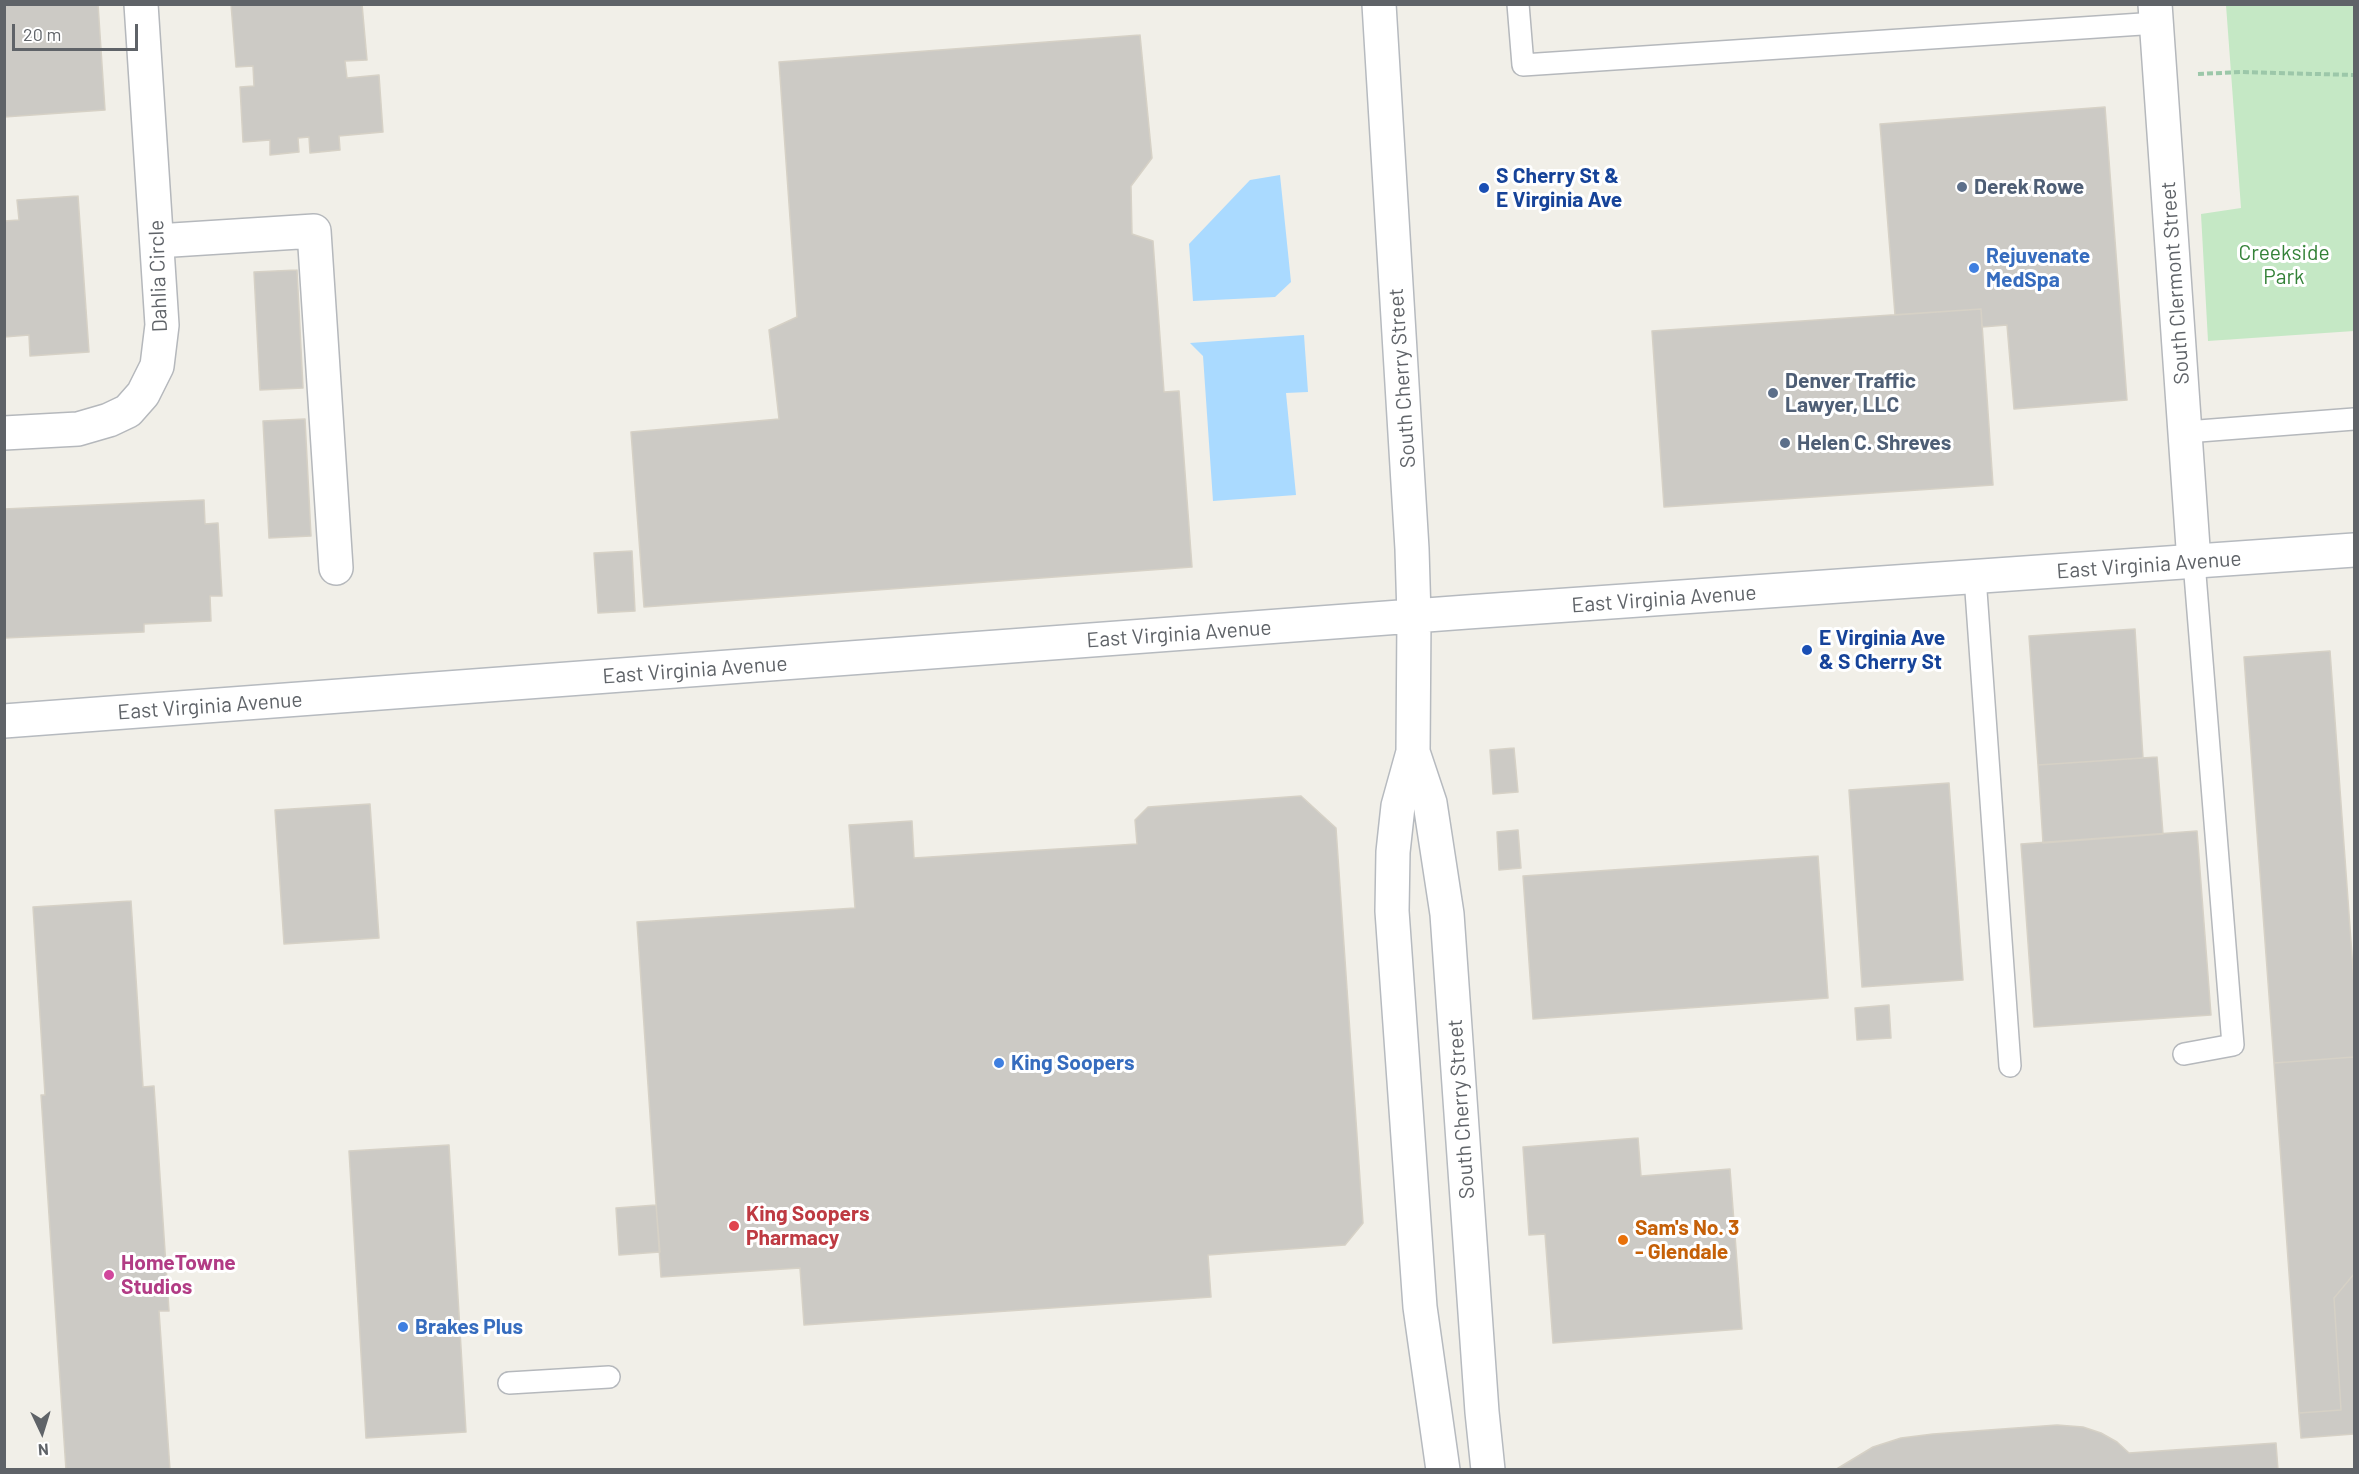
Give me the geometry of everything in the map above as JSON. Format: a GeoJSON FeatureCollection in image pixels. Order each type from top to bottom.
{"type":"FeatureCollection","features":[{"type":"Feature","properties":{"kind":"main road","name":"Dahlia Circle"},"geometry":{"type":"LineString","coordinates":[[4,433],[78,429],[128,411],[143,393],[157,366],[162,325],[141,4]]}},
{"type":"Feature","properties":{"kind":"main road","name":"South Cherry Street"},"geometry":{"type":"LineString","coordinates":[[1379,4],[1412,538],[1414,617],[1413,752],[1398,806],[1393,852],[1392,911],[1420,1308],[1443,1470]]}},
{"type":"Feature","properties":{"kind":"main road","name":"South Clermont Street"},"geometry":{"type":"LineString","coordinates":[[2156,14],[2194,562]]}},
{"type":"Feature","properties":{"kind":"main road"},"geometry":{"type":"LineString","coordinates":[[157,241],[314,231],[336,568]]}},
{"type":"Feature","properties":{"kind":"main road","name":"East Virginia Avenue"},"geometry":{"type":"LineString","coordinates":[[4,721],[2355,550]]}},
{"type":"Feature","properties":{"kind":"main road","name":"South Cherry Street"},"geometry":{"type":"LineString","coordinates":[[1413,752],[1430,803],[1447,914],[1488,1470]]}},
{"type":"Feature","properties":{"kind":"lane"},"geometry":{"type":"LineString","coordinates":[[1518,4],[1523,65],[2156,14]]}},
{"type":"Feature","properties":{"kind":"lane"},"geometry":{"type":"LineString","coordinates":[[2186,432],[2355,419]]}},
{"type":"Feature","properties":{"kind":"lane"},"geometry":{"type":"LineString","coordinates":[[2184,1054],[2233,1045],[2194,562]]}},
{"type":"Feature","properties":{"kind":"lane"},"geometry":{"type":"LineString","coordinates":[[1975,577],[2010,1066]]}},
{"type":"Feature","properties":{"kind":"lane"},"geometry":{"type":"LineString","coordinates":[[508,1383],[609,1377]]}},
{"type":"Feature","properties":{"kind":"path"},"geometry":{"type":"LineString","coordinates":[[2191,75],[2241,72],[2355,75]]}},
{"type":"Feature","properties":{"kind":"green space","name":"Creekside Park"},"geometry":{"type":"Polygon","coordinates":[[[2226,5],[2354,5],[2354,331],[2208,341],[2201,214],[2241,208],[2226,5]]]}},
{"type":"Feature","properties":{"kind":"water"},"geometry":{"type":"Polygon","coordinates":[[[1280,175],[1291,282],[1275,297],[1193,301],[1189,244],[1250,180],[1280,175]]]}},
{"type":"Feature","properties":{"kind":"water"},"geometry":{"type":"Polygon","coordinates":[[[1304,335],[1308,392],[1286,393],[1296,495],[1213,501],[1203,356],[1190,343],[1304,335]]]}},
{"type":"Feature","properties":{"kind":"building"},"geometry":{"type":"Polygon","coordinates":[[[4,4],[98,4],[105,110],[4,117],[4,4]]]}},
{"type":"Feature","properties":{"kind":"building"},"geometry":{"type":"Polygon","coordinates":[[[231,4],[362,4],[367,60],[345,61],[347,78],[379,75],[383,132],[339,136],[340,150],[310,153],[309,137],[298,138],[299,152],[270,155],[270,140],[243,142],[240,87],[254,86],[253,66],[236,67],[231,4]]]}},
{"type":"Feature","properties":{"kind":"building"},"geometry":{"type":"Polygon","coordinates":[[[1140,35],[1152,158],[1131,186],[1132,234],[1153,241],[1164,392],[1179,391],[1192,567],[644,607],[631,432],[779,419],[769,330],[797,317],[779,62],[1140,35]]]}},
{"type":"Feature","properties":{"kind":"building"},"geometry":{"type":"Polygon","coordinates":[[[2105,107],[2127,400],[2014,409],[2007,325],[1982,327],[1981,309],[1895,315],[1880,124],[2105,107]]]}},
{"type":"Feature","properties":{"kind":"building"},"geometry":{"type":"Polygon","coordinates":[[[78,196],[89,352],[30,356],[29,335],[4,337],[4,221],[19,220],[17,200],[78,196]]]}},
{"type":"Feature","properties":{"kind":"building"},"geometry":{"type":"Polygon","coordinates":[[[297,270],[303,388],[260,390],[254,272],[297,270]]]}},
{"type":"Feature","properties":{"kind":"building"},"geometry":{"type":"Polygon","coordinates":[[[1981,309],[1993,485],[1664,507],[1652,331],[1981,309]]]}},
{"type":"Feature","properties":{"kind":"building"},"geometry":{"type":"Polygon","coordinates":[[[305,419],[311,536],[269,538],[263,421],[305,419]]]}},
{"type":"Feature","properties":{"kind":"building"},"geometry":{"type":"Polygon","coordinates":[[[204,500],[205,524],[218,523],[222,596],[210,596],[211,621],[144,624],[144,632],[4,638],[4,509],[204,500]]]}},
{"type":"Feature","properties":{"kind":"building"},"geometry":{"type":"Polygon","coordinates":[[[632,551],[635,611],[598,613],[594,553],[632,551]]]}},
{"type":"Feature","properties":{"kind":"building"},"geometry":{"type":"Polygon","coordinates":[[[2135,629],[2143,758],[2038,765],[2029,636],[2135,629]]]}},
{"type":"Feature","properties":{"kind":"building"},"geometry":{"type":"Polygon","coordinates":[[[2330,651],[2354,983],[2354,1057],[2274,1063],[2244,657],[2330,651]]]}},
{"type":"Feature","properties":{"kind":"building"},"geometry":{"type":"Polygon","coordinates":[[[1514,748],[1518,792],[1493,794],[1490,750],[1514,748]]]}},
{"type":"Feature","properties":{"kind":"building"},"geometry":{"type":"Polygon","coordinates":[[[2157,757],[2163,834],[2043,843],[2038,765],[2157,757]]]}},
{"type":"Feature","properties":{"kind":"building"},"geometry":{"type":"Polygon","coordinates":[[[1949,783],[1963,980],[1862,987],[1849,790],[1949,783]]]}},
{"type":"Feature","properties":{"kind":"building","name":"King Soopers"},"geometry":{"type":"Polygon","coordinates":[[[1301,796],[1336,828],[1363,1223],[1345,1245],[1208,1255],[1211,1297],[804,1325],[800,1268],[661,1277],[637,922],[855,908],[849,825],[912,821],[914,858],[1137,844],[1135,820],[1148,807],[1301,796]]]}},
{"type":"Feature","properties":{"kind":"building"},"geometry":{"type":"Polygon","coordinates":[[[370,804],[379,938],[284,944],[275,810],[370,804]]]}},
{"type":"Feature","properties":{"kind":"building"},"geometry":{"type":"Polygon","coordinates":[[[1518,830],[1521,868],[1499,870],[1497,832],[1518,830]]]}},
{"type":"Feature","properties":{"kind":"building"},"geometry":{"type":"Polygon","coordinates":[[[2197,831],[2211,1015],[2034,1027],[2021,844],[2197,831]]]}},
{"type":"Feature","properties":{"kind":"building"},"geometry":{"type":"Polygon","coordinates":[[[1818,856],[1828,998],[1533,1019],[1523,876],[1818,856]]]}},
{"type":"Feature","properties":{"kind":"building"},"geometry":{"type":"Polygon","coordinates":[[[131,901],[143,1087],[154,1086],[169,1311],[159,1311],[170,1470],[66,1470],[41,1095],[45,1095],[33,907],[131,901]]]}},
{"type":"Feature","properties":{"kind":"building"},"geometry":{"type":"Polygon","coordinates":[[[1889,1005],[1891,1038],[1857,1040],[1855,1008],[1889,1005]]]}},
{"type":"Feature","properties":{"kind":"building"},"geometry":{"type":"Polygon","coordinates":[[[2354,1057],[2354,1274],[2334,1298],[2341,1410],[2299,1413],[2274,1063],[2354,1057]]]}},
{"type":"Feature","properties":{"kind":"building"},"geometry":{"type":"Polygon","coordinates":[[[1638,1138],[1641,1176],[1730,1169],[1742,1329],[1553,1343],[1545,1234],[1529,1235],[1523,1147],[1638,1138]]]}},
{"type":"Feature","properties":{"kind":"building"},"geometry":{"type":"Polygon","coordinates":[[[449,1145],[466,1432],[366,1438],[349,1151],[449,1145]]]}},
{"type":"Feature","properties":{"kind":"building"},"geometry":{"type":"Polygon","coordinates":[[[656,1205],[660,1252],[619,1255],[616,1208],[656,1205]]]}},
{"type":"Feature","properties":{"kind":"building"},"geometry":{"type":"Polygon","coordinates":[[[2354,1274],[2354,1434],[2301,1438],[2299,1413],[2341,1410],[2334,1298],[2354,1274]]]}},
{"type":"Feature","properties":{"kind":"building"},"geometry":{"type":"Polygon","coordinates":[[[2057,1425],[2083,1427],[2101,1433],[2117,1442],[2129,1453],[2276,1443],[2278,1470],[1835,1470],[1873,1447],[1901,1438],[2057,1425]]]}},
{"type":"Feature","properties":{"kind":"place","name":"Derek Rowe"},"geometry":{"type":"Point","coordinates":[1962,187]}},
{"type":"Feature","properties":{"kind":"place","name":"S Cherry St & E Virginia Ave"},"geometry":{"type":"Point","coordinates":[1484,188]}},
{"type":"Feature","properties":{"kind":"place","name":"Rejuvenate MedSpa"},"geometry":{"type":"Point","coordinates":[1974,268]}},
{"type":"Feature","properties":{"kind":"place","name":"Denver Traffic Lawyer, LLC"},"geometry":{"type":"Point","coordinates":[1773,393]}},
{"type":"Feature","properties":{"kind":"place","name":"Helen C. Shreves"},"geometry":{"type":"Point","coordinates":[1785,443]}},
{"type":"Feature","properties":{"kind":"place","name":"E Virginia Ave & S Cherry St"},"geometry":{"type":"Point","coordinates":[1807,650]}},
{"type":"Feature","properties":{"kind":"place","name":"King Soopers"},"geometry":{"type":"Point","coordinates":[999,1063]}},
{"type":"Feature","properties":{"kind":"place","name":"King Soopers Pharmacy"},"geometry":{"type":"Point","coordinates":[734,1226]}},
{"type":"Feature","properties":{"kind":"place","name":"Sam's No. 3 - Glendale"},"geometry":{"type":"Point","coordinates":[1623,1240]}},
{"type":"Feature","properties":{"kind":"place","name":"HomeTowne Studios"},"geometry":{"type":"Point","coordinates":[109,1275]}},
{"type":"Feature","properties":{"kind":"place","name":"Brakes Plus"},"geometry":{"type":"Point","coordinates":[403,1327]}}]}
